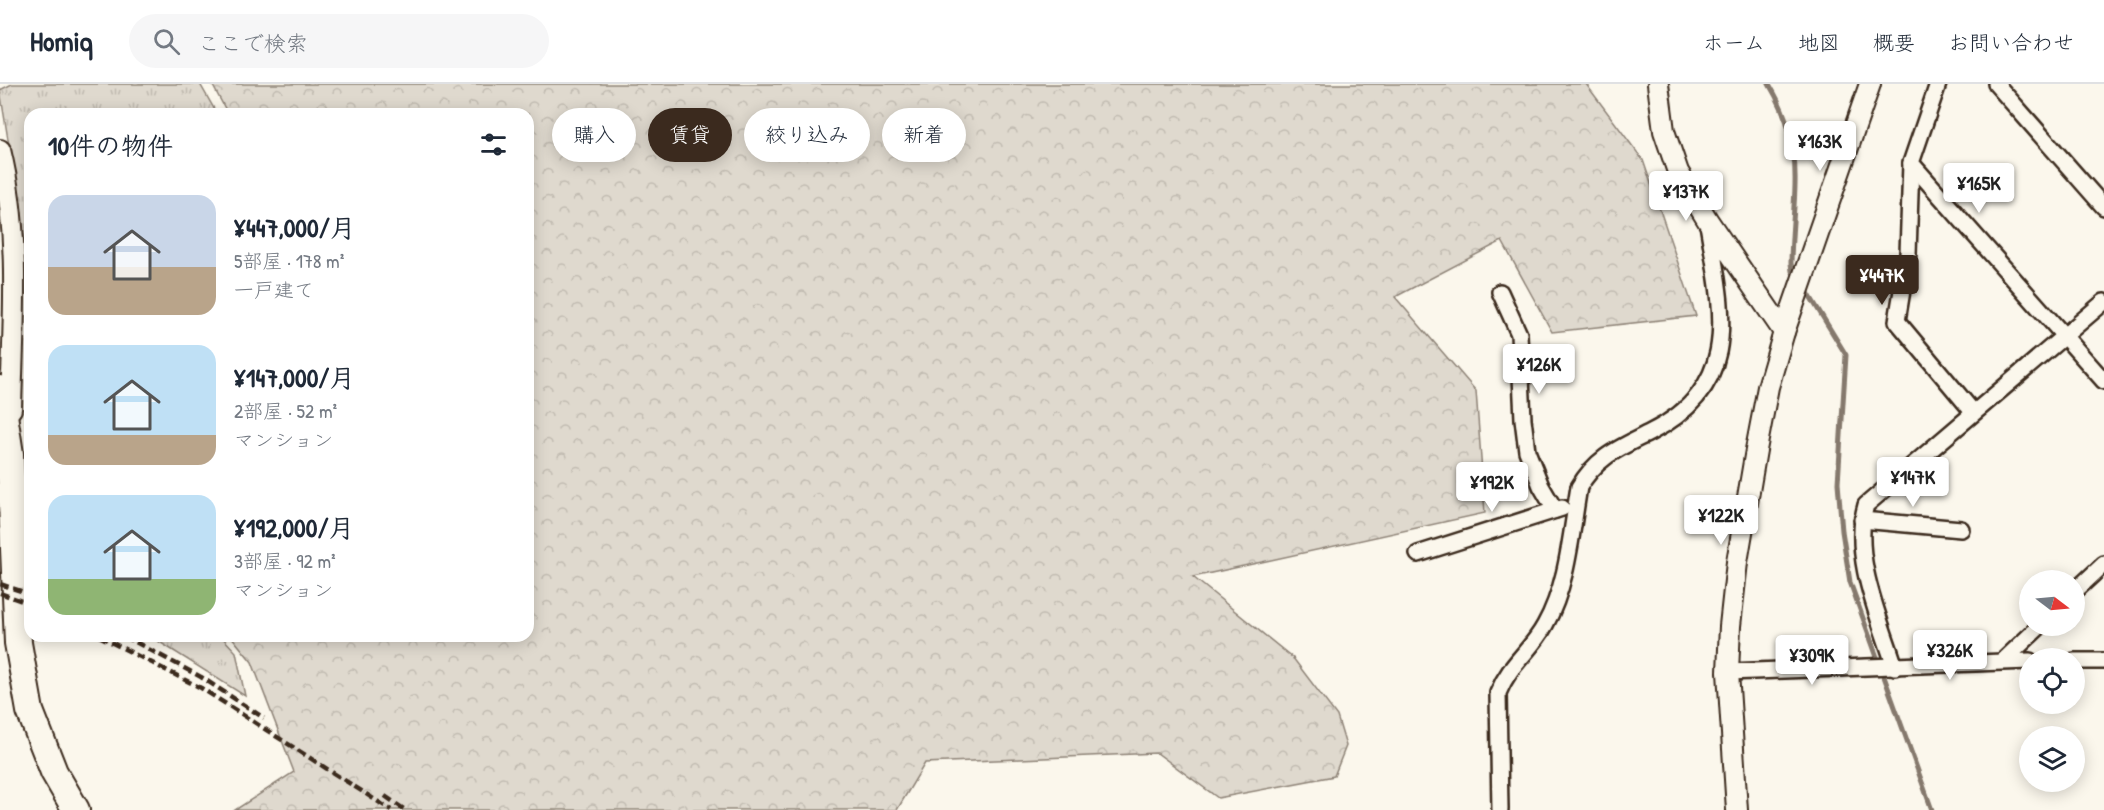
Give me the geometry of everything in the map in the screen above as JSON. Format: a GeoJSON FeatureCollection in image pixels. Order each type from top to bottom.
{"type":"FeatureCollection","features":[{"type":"Feature","properties":{"kind":"highway"},"geometry":{"type":"LineString","coordinates":[[0,389],[10,454],[18,643],[30,711],[54,772],[76,810]]}},
{"type":"Feature","properties":{"kind":"street"},"geometry":{"type":"LineString","coordinates":[[1658,84],[1664,131],[1678,172],[1708,221],[1784,332]]}},
{"type":"Feature","properties":{"kind":"street"},"geometry":{"type":"LineString","coordinates":[[1737,810],[1728,672],[1730,626],[1741,539],[1768,387],[1797,293],[1870,84]]}},
{"type":"Feature","properties":{"kind":"street"},"geometry":{"type":"LineString","coordinates":[[1938,84],[1911,163],[1908,254],[1897,321],[1973,412]]}},
{"type":"Feature","properties":{"kind":"street"},"geometry":{"type":"LineString","coordinates":[[1996,84],[2104,207]]}},
{"type":"Feature","properties":{"kind":"street"},"geometry":{"type":"LineString","coordinates":[[0,150],[11,205],[7,256],[10,454]]}},
{"type":"Feature","properties":{"kind":"street"},"geometry":{"type":"LineString","coordinates":[[1911,163],[2104,381]]}},
{"type":"Feature","properties":{"kind":"street"},"geometry":{"type":"LineString","coordinates":[[1500,810],[1498,693],[1504,678],[1536,639],[1552,612],[1560,589],[1580,487],[1587,474],[1598,462],[1671,422],[1696,400],[1710,376],[1719,351],[1722,327],[1720,302],[1708,221]]}},
{"type":"Feature","properties":{"kind":"street"},"geometry":{"type":"LineString","coordinates":[[1500,292],[1519,334],[1522,420],[1527,451],[1541,486],[1555,510]]}},
{"type":"Feature","properties":{"kind":"street"},"geometry":{"type":"LineString","coordinates":[[1895,667],[1865,573],[1862,520],[1866,505],[2104,302]]}},
{"type":"Feature","properties":{"kind":"street"},"geometry":{"type":"LineString","coordinates":[[1418,554],[1576,503]]}},
{"type":"Feature","properties":{"kind":"street"},"geometry":{"type":"LineString","coordinates":[[1862,520],[1960,529]]}},
{"type":"Feature","properties":{"kind":"street"},"geometry":{"type":"LineString","coordinates":[[2085,582],[2104,564]]}},
{"type":"Feature","properties":{"kind":"street"},"geometry":{"type":"LineString","coordinates":[[2002,661],[2029,636]]}},
{"type":"Feature","properties":{"kind":"street"},"geometry":{"type":"LineString","coordinates":[[1728,672],[2019,661]]}},
{"type":"Feature","properties":{"kind":"street"},"geometry":{"type":"LineString","coordinates":[[2085,661],[2104,661]]}},
{"type":"Feature","properties":{"kind":"green space"},"geometry":{"type":"Polygon","coordinates":[[[12,84],[200,84],[214,108],[24,108],[24,238],[0,90],[12,84]]]}},
{"type":"Feature","properties":{"kind":"green space"},"geometry":{"type":"Polygon","coordinates":[[[212,84],[1586,84],[1643,160],[1696,316],[1552,332],[1502,241],[1395,297],[1476,391],[1485,513],[1193,577],[1293,658],[1337,716],[1346,746],[1334,776],[1218,798],[1157,753],[925,763],[897,810],[235,810],[294,772],[252,662],[236,642],[534,642],[534,108],[225,108],[212,84]]]}},
{"type":"Feature","properties":{"kind":"green space"},"geometry":{"type":"Polygon","coordinates":[[[160,642],[227,642],[236,652],[245,696],[160,642]]]}},
{"type":"Feature","properties":{"kind":"waterway"},"geometry":{"type":"LineString","coordinates":[[1769,84],[1789,129],[1793,151],[1795,193],[1791,263],[1792,271],[1798,279]]}},
{"type":"Feature","properties":{"kind":"waterway"},"geometry":{"type":"LineString","coordinates":[[1805,288],[1846,355],[1838,483],[1842,531],[1850,582],[1932,810]]}},
{"type":"Feature","properties":{"kind":"railway"},"geometry":{"type":"LineString","coordinates":[[0,584],[24,592]]}},
{"type":"Feature","properties":{"kind":"railway"},"geometry":{"type":"LineString","coordinates":[[0,593],[24,602]]}},
{"type":"Feature","properties":{"kind":"railway"},"geometry":{"type":"LineString","coordinates":[[111,642],[201,688],[391,810]]}},
{"type":"Feature","properties":{"kind":"railway"},"geometry":{"type":"LineString","coordinates":[[135,642],[201,677],[264,718]]}},
{"type":"Feature","properties":{"kind":"railway"},"geometry":{"type":"LineString","coordinates":[[385,796],[405,810]]}}]}
